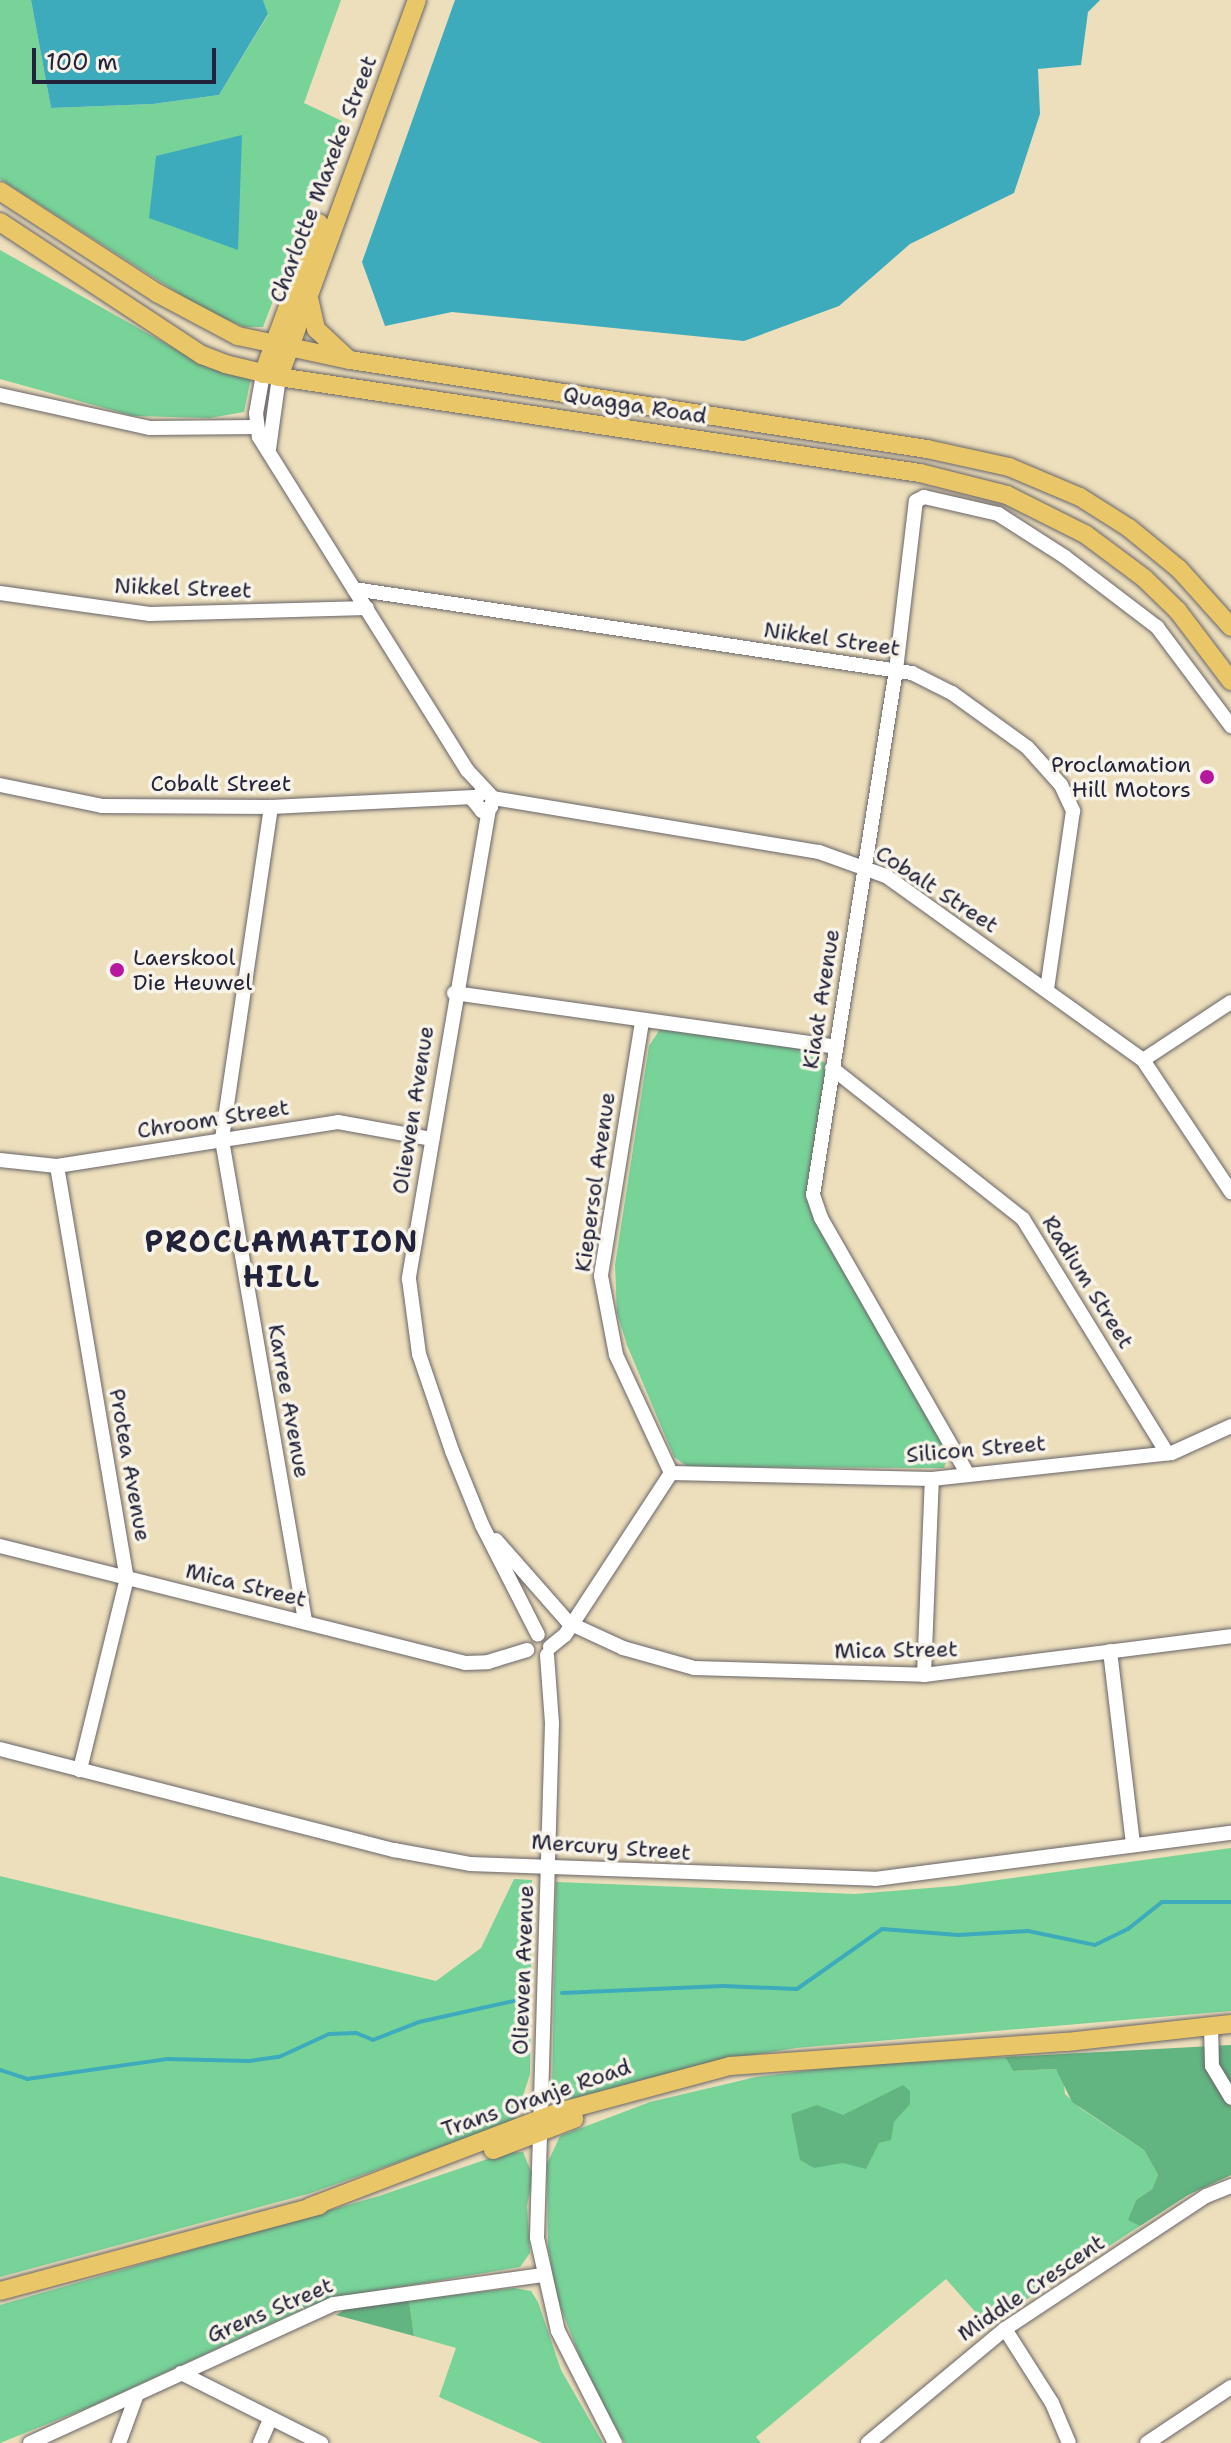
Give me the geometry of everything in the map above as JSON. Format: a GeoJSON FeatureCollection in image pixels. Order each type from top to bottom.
{"type":"FeatureCollection","features":[{"type":"Feature","properties":{"kind":"main road","name":"Charlotte Maxeke Street"},"geometry":{"type":"LineString","coordinates":[[271,375],[279,344],[404,0]]}},
{"type":"Feature","properties":{"kind":"main road","name":"Charlotte Maxeke Street"},"geometry":{"type":"LineString","coordinates":[[279,344],[309,287],[417,0]]}},
{"type":"Feature","properties":{"kind":"main road","name":"Quagga Road"},"geometry":{"type":"LineString","coordinates":[[0,191],[215,326],[279,344],[350,360],[927,449],[1009,467],[1080,497],[1129,528],[1179,569],[1231,627]]}},
{"type":"Feature","properties":{"kind":"main road","name":"Quagga Road"},"geometry":{"type":"LineString","coordinates":[[0,222],[202,355],[271,375],[920,473],[1007,495],[1085,534],[1144,578],[1178,611],[1231,681]]}},
{"type":"Feature","properties":{"kind":"main road"},"geometry":{"type":"LineString","coordinates":[[309,287],[316,329],[350,360]]}},
{"type":"Feature","properties":{"kind":"main road","name":"Trans Oranje Road"},"geometry":{"type":"LineString","coordinates":[[0,2291],[424,2175],[541,2125],[785,2061],[1067,2042],[1231,2024]]}},
{"type":"Feature","properties":{"kind":"street"},"geometry":{"type":"LineString","coordinates":[[271,375],[256,427],[467,770],[483,802]]}},
{"type":"Feature","properties":{"kind":"street"},"geometry":{"type":"LineString","coordinates":[[269,449],[271,375]]}},
{"type":"Feature","properties":{"kind":"street"},"geometry":{"type":"LineString","coordinates":[[0,395],[150,428],[256,427]]}},
{"type":"Feature","properties":{"kind":"street","name":"Kiaat Avenue"},"geometry":{"type":"LineString","coordinates":[[967,1473],[816,1207],[813,1195],[896,670],[913,513],[922,497],[1005,518],[1122,599],[1169,640],[1231,726]]}},
{"type":"Feature","properties":{"kind":"street","name":"Nikkel Street"},"geometry":{"type":"LineString","coordinates":[[354,589],[896,670],[919,675],[952,693],[1027,747],[1061,785],[1073,811],[1073,829],[1047,989]]}},
{"type":"Feature","properties":{"kind":"street","name":"Nikkel Street"},"geometry":{"type":"LineString","coordinates":[[0,593],[150,614],[367,608]]}},
{"type":"Feature","properties":{"kind":"street","name":"Cobalt Street"},"geometry":{"type":"LineString","coordinates":[[0,785],[102,806],[271,807],[443,800],[483,802],[819,852],[864,866],[1047,989],[1143,1060],[1231,1192]]}},
{"type":"Feature","properties":{"kind":"street","name":"Oliewen Avenue"},"geometry":{"type":"LineString","coordinates":[[483,802],[482,836],[411,1253],[416,1338],[482,1525],[525,1611],[550,1679],[541,2125]]}},
{"type":"Feature","properties":{"kind":"street","name":"Karree Avenue"},"geometry":{"type":"LineString","coordinates":[[271,807],[222,1140],[305,1622]]}},
{"type":"Feature","properties":{"kind":"street"},"geometry":{"type":"LineString","coordinates":[[454,993],[642,1022],[836,1047]]}},
{"type":"Feature","properties":{"kind":"street"},"geometry":{"type":"LineString","coordinates":[[1143,1060],[1231,1002]]}},
{"type":"Feature","properties":{"kind":"street","name":"Kiepersol Avenue"},"geometry":{"type":"LineString","coordinates":[[642,1022],[601,1276],[616,1355],[671,1473]]}},
{"type":"Feature","properties":{"kind":"street","name":"Radium Street"},"geometry":{"type":"LineString","coordinates":[[832,1068],[1023,1219],[1167,1453]]}},
{"type":"Feature","properties":{"kind":"street","name":"Chroom Street"},"geometry":{"type":"LineString","coordinates":[[0,1160],[57,1166],[349,1122],[432,1139]]}},
{"type":"Feature","properties":{"kind":"street","name":"Protea Avenue"},"geometry":{"type":"LineString","coordinates":[[57,1166],[127,1578],[80,1770]]}},
{"type":"Feature","properties":{"kind":"street","name":"Silicon Street"},"geometry":{"type":"LineString","coordinates":[[671,1473],[932,1479],[1167,1453],[1231,1426]]}},
{"type":"Feature","properties":{"kind":"street"},"geometry":{"type":"LineString","coordinates":[[539,1646],[563,1637],[569,1623],[671,1473]]}},
{"type":"Feature","properties":{"kind":"street"},"geometry":{"type":"LineString","coordinates":[[924,1675],[932,1479]]}},
{"type":"Feature","properties":{"kind":"street","name":"Oliewen Avenue"},"geometry":{"type":"LineString","coordinates":[[482,1525],[569,1623]]}},
{"type":"Feature","properties":{"kind":"street","name":"Mica Street"},"geometry":{"type":"LineString","coordinates":[[0,1546],[465,1663],[488,1662],[539,1646]]}},
{"type":"Feature","properties":{"kind":"street","name":"Mica Street"},"geometry":{"type":"LineString","coordinates":[[569,1623],[623,1648],[694,1668],[924,1675],[1231,1636]]}},
{"type":"Feature","properties":{"kind":"street"},"geometry":{"type":"LineString","coordinates":[[1110,1651],[1133,1844]]}},
{"type":"Feature","properties":{"kind":"street","name":"Mercury Street"},"geometry":{"type":"LineString","coordinates":[[0,1749],[432,1860],[548,1863],[703,1875],[875,1879],[1231,1833]]}},
{"type":"Feature","properties":{"kind":"street"},"geometry":{"type":"LineString","coordinates":[[1211,2025],[1212,2066],[1231,2098]]}},
{"type":"Feature","properties":{"kind":"street"},"geometry":{"type":"LineString","coordinates":[[541,2125],[536,2206],[543,2275],[568,2357],[615,2443]]}},
{"type":"Feature","properties":{"kind":"street","name":"Middle Crescent"},"geometry":{"type":"LineString","coordinates":[[868,2443],[1005,2329],[1206,2196],[1231,2186]]}},
{"type":"Feature","properties":{"kind":"street","name":"Grens Street"},"geometry":{"type":"LineString","coordinates":[[30,2443],[334,2304],[543,2275]]}},
{"type":"Feature","properties":{"kind":"street"},"geometry":{"type":"LineString","coordinates":[[1005,2329],[1047,2394],[1069,2443]]}},
{"type":"Feature","properties":{"kind":"street"},"geometry":{"type":"LineString","coordinates":[[181,2373],[321,2443]]}},
{"type":"Feature","properties":{"kind":"street"},"geometry":{"type":"LineString","coordinates":[[1147,2443],[1231,2387]]}},
{"type":"Feature","properties":{"kind":"street"},"geometry":{"type":"LineString","coordinates":[[119,2443],[137,2394]]}},
{"type":"Feature","properties":{"kind":"street"},"geometry":{"type":"LineString","coordinates":[[260,2443],[270,2420]]}},
{"type":"Feature","properties":{"kind":"green space"},"geometry":{"type":"Polygon","coordinates":[[[0,0],[31,0],[51,108],[153,104],[219,95],[268,15],[263,0],[341,0],[304,103],[342,121],[263,327],[245,327],[206,311],[0,179],[0,0]]]}},
{"type":"Feature","properties":{"kind":"green space"},"geometry":{"type":"Polygon","coordinates":[[[0,250],[209,368],[251,378],[244,412],[210,418],[133,416],[0,379],[0,250]]]}},
{"type":"Feature","properties":{"kind":"green space"},"geometry":{"type":"Polygon","coordinates":[[[660,1029],[807,1049],[827,1065],[807,1185],[809,1207],[949,1454],[944,1468],[688,1467],[674,1457],[627,1345],[617,1313],[615,1265],[649,1046],[660,1029]]]}},
{"type":"Feature","properties":{"kind":"green space"},"geometry":{"type":"Polygon","coordinates":[[[1231,1848],[1231,2011],[796,2048],[721,2060],[567,2100],[552,2092],[556,1882],[855,1894],[954,1886],[1231,1848]]]}},
{"type":"Feature","properties":{"kind":"green space"},"geometry":{"type":"Polygon","coordinates":[[[0,1876],[436,1981],[481,1948],[514,1879],[532,1880],[530,2074],[515,2121],[308,2194],[0,2277],[0,1876]]]}},
{"type":"Feature","properties":{"kind":"green space"},"geometry":{"type":"Polygon","coordinates":[[[1231,2045],[1231,2175],[1188,2195],[1140,2226],[1128,2220],[1136,2200],[1152,2189],[1158,2175],[1144,2150],[1072,2102],[1056,2069],[1013,2071],[1005,2057],[1231,2045]]]}},
{"type":"Feature","properties":{"kind":"green space"},"geometry":{"type":"Polygon","coordinates":[[[1005,2057],[1013,2071],[1056,2069],[1063,2075],[1065,2094],[1080,2108],[1144,2150],[1158,2175],[1152,2189],[1136,2200],[1129,2219],[1140,2226],[987,2325],[946,2279],[756,2437],[761,2443],[625,2443],[590,2384],[556,2295],[548,2246],[547,2164],[560,2136],[650,2102],[756,2077],[852,2065],[1005,2057]]]}},
{"type":"Feature","properties":{"kind":"green space"},"geometry":{"type":"Polygon","coordinates":[[[903,2085],[910,2091],[910,2104],[894,2122],[891,2140],[879,2143],[866,2169],[843,2163],[814,2168],[800,2160],[791,2114],[817,2105],[843,2115],[903,2085]]]}},
{"type":"Feature","properties":{"kind":"green space"},"geometry":{"type":"Polygon","coordinates":[[[523,2152],[533,2176],[527,2206],[530,2253],[520,2267],[345,2296],[307,2307],[97,2404],[0,2443],[0,2305],[379,2196],[505,2153],[523,2152]]]}},
{"type":"Feature","properties":{"kind":"green space"},"geometry":{"type":"Polygon","coordinates":[[[514,2288],[531,2291],[538,2302],[561,2370],[603,2443],[542,2443],[439,2397],[456,2348],[414,2336],[409,2300],[514,2288]]]}},
{"type":"Feature","properties":{"kind":"green space"},"geometry":{"type":"Polygon","coordinates":[[[409,2300],[414,2336],[336,2315],[350,2307],[409,2300]]]}},
{"type":"Feature","properties":{"kind":"water"},"geometry":{"type":"Polygon","coordinates":[[[31,0],[263,0],[268,14],[219,95],[153,104],[51,108],[31,0]]]}},
{"type":"Feature","properties":{"kind":"water"},"geometry":{"type":"Polygon","coordinates":[[[455,0],[1100,0],[1088,12],[1081,65],[1038,69],[1040,114],[1014,193],[910,244],[839,306],[744,341],[452,312],[385,326],[362,262],[455,0]]]}},
{"type":"Feature","properties":{"kind":"water"},"geometry":{"type":"Polygon","coordinates":[[[242,135],[238,250],[149,218],[156,156],[242,135]]]}},
{"type":"Feature","properties":{"kind":"waterway"},"geometry":{"type":"LineString","coordinates":[[562,1993],[723,1986],[797,1989],[882,1929],[958,1935],[1028,1931],[1095,1945],[1128,1929],[1162,1902],[1231,1902]]}},
{"type":"Feature","properties":{"kind":"waterway"},"geometry":{"type":"LineString","coordinates":[[0,2070],[27,2079],[167,2059],[249,2061],[279,2057],[329,2034],[356,2033],[373,2040],[419,2022],[518,2000]]}},
{"type":"Feature","properties":{"kind":"place","name":"Proclamation Hill Motors"},"geometry":{"type":"Point","coordinates":[1207,777]}},
{"type":"Feature","properties":{"kind":"place","name":"Laerskool Die Heuwel"},"geometry":{"type":"Point","coordinates":[117,970]}},
{"type":"Feature","properties":{"kind":"district","name":"PROCLAMATION HILL"},"geometry":{"type":"Point","coordinates":[282,1259]}}]}
